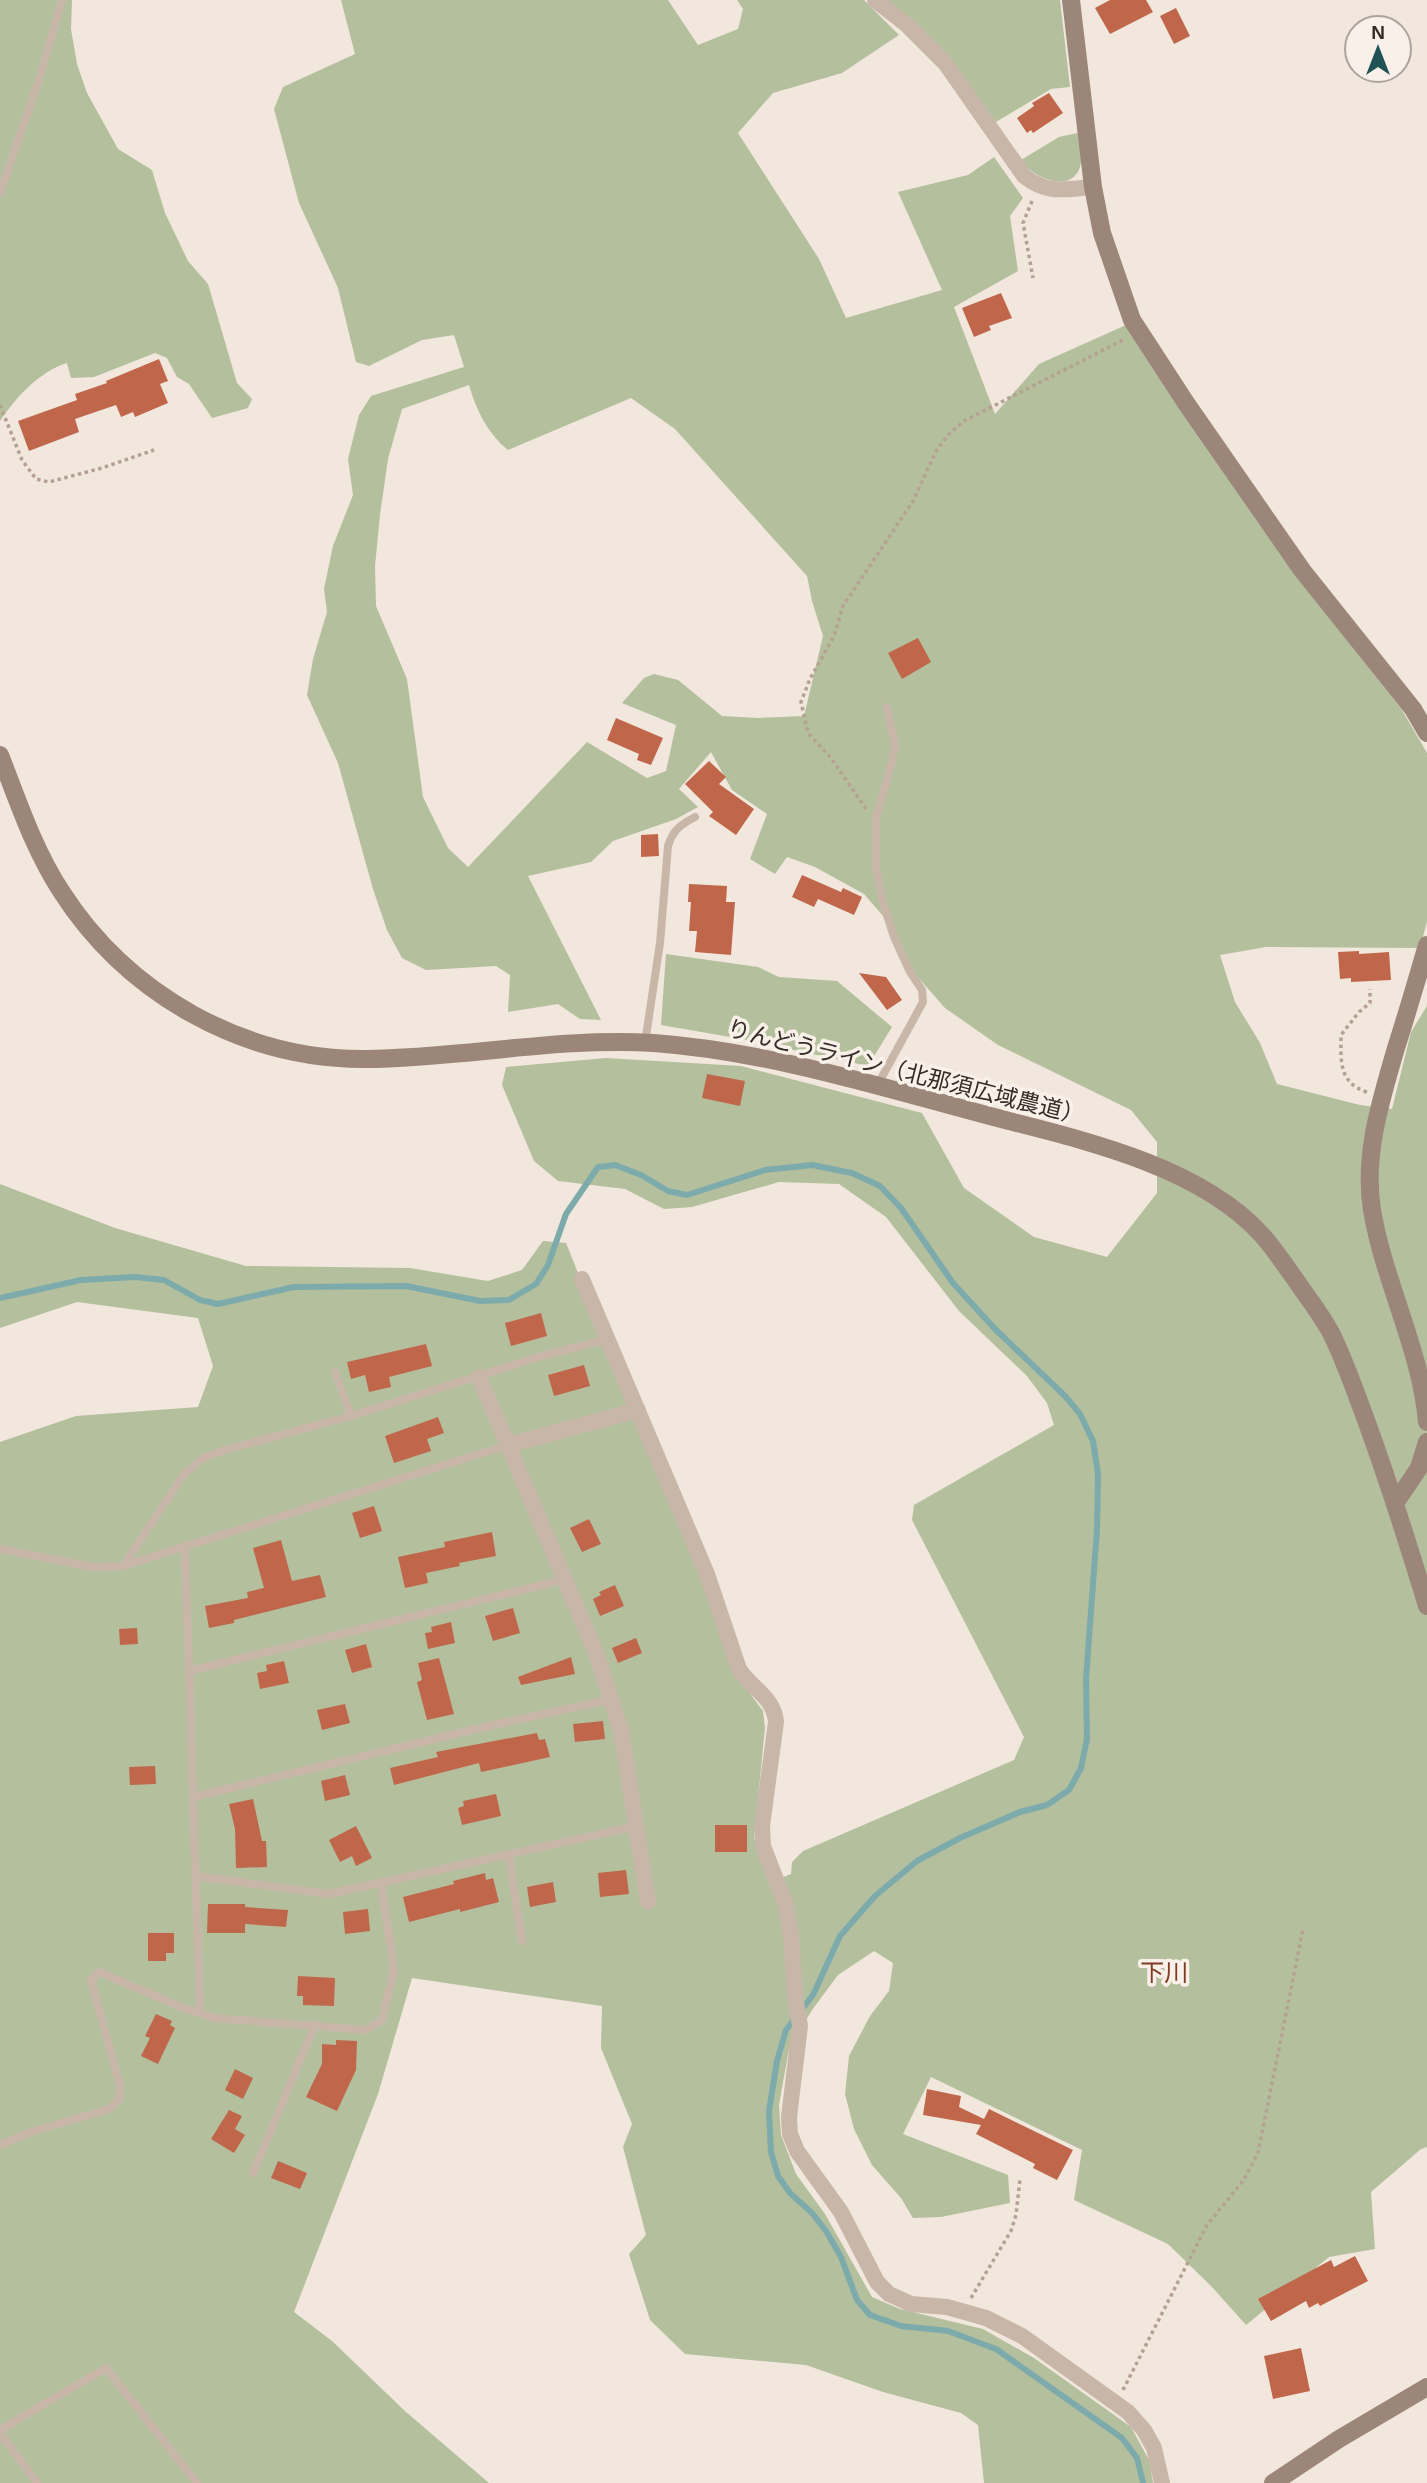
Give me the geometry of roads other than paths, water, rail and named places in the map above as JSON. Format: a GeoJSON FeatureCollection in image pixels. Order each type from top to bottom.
{"type":"FeatureCollection","features":[{"type":"Feature","properties":{"kind":"street"},"geometry":{"type":"LineString","coordinates":[[875,0],[907,25],[945,62],[1024,176],[1048,190],[1093,187]]}},
{"type":"Feature","properties":{"kind":"street"},"geometry":{"type":"LineString","coordinates":[[1071,0],[1093,187],[1102,233],[1132,320],[1302,570],[1413,709],[1427,733]]}},
{"type":"Feature","properties":{"kind":"street","name":"りんどうライン（北那須広域農道）"},"geometry":{"type":"LineString","coordinates":[[0,755],[29,829],[58,887],[85,926],[155,991],[201,1020],[246,1039],[303,1054],[362,1059],[574,1042],[645,1043],[738,1053],[1097,1143],[1161,1169],[1217,1198],[1260,1232],[1329,1330],[1344,1361],[1396,1502],[1427,1606]]}},
{"type":"Feature","properties":{"kind":"street"},"geometry":{"type":"LineString","coordinates":[[1427,945],[1382,1097],[1370,1155],[1372,1208],[1382,1252],[1425,1396],[1427,1422]]}},
{"type":"Feature","properties":{"kind":"street"},"geometry":{"type":"LineString","coordinates":[[582,1279],[707,1574],[739,1669],[775,1710],[776,1722],[762,1826],[763,1846],[789,1918],[800,2026],[789,2134],[797,2151],[841,2212],[877,2281],[889,2294],[911,2304],[947,2307],[986,2318],[1022,2336],[1128,2412],[1144,2430],[1154,2448],[1162,2483]]}},
{"type":"Feature","properties":{"kind":"street"},"geometry":{"type":"LineString","coordinates":[[479,1377],[596,1653],[612,1699],[621,1730],[648,1902]]}},
{"type":"Feature","properties":{"kind":"street"},"geometry":{"type":"LineString","coordinates":[[508,1445],[638,1410]]}},
{"type":"Feature","properties":{"kind":"street"},"geometry":{"type":"LineString","coordinates":[[1396,1502],[1419,1468],[1427,1442]]}},
{"type":"Feature","properties":{"kind":"street"},"geometry":{"type":"LineString","coordinates":[[1273,2483],[1339,2439],[1427,2387]]}},
{"type":"Feature","properties":{"kind":"lane"},"geometry":{"type":"LineString","coordinates":[[0,193],[39,80],[62,0]]}},
{"type":"Feature","properties":{"kind":"lane"},"geometry":{"type":"LineString","coordinates":[[877,1087],[923,1002],[922,990],[904,960],[884,906],[876,870],[876,818],[895,744],[887,707]]}},
{"type":"Feature","properties":{"kind":"lane"},"geometry":{"type":"LineString","coordinates":[[645,1043],[660,943],[668,846],[671,833],[695,817]]}},
{"type":"Feature","properties":{"kind":"lane"},"geometry":{"type":"LineString","coordinates":[[123,1566],[185,1473],[205,1457],[351,1416],[545,1355],[608,1339]]}},
{"type":"Feature","properties":{"kind":"lane"},"geometry":{"type":"LineString","coordinates":[[335,1373],[351,1416]]}},
{"type":"Feature","properties":{"kind":"lane"},"geometry":{"type":"LineString","coordinates":[[0,1549],[93,1567],[123,1566],[508,1445]]}},
{"type":"Feature","properties":{"kind":"lane"},"geometry":{"type":"LineString","coordinates":[[186,1546],[200,2013]]}},
{"type":"Feature","properties":{"kind":"lane"},"geometry":{"type":"LineString","coordinates":[[189,1671],[563,1580]]}},
{"type":"Feature","properties":{"kind":"lane"},"geometry":{"type":"LineString","coordinates":[[193,1797],[612,1699]]}},
{"type":"Feature","properties":{"kind":"lane"},"geometry":{"type":"LineString","coordinates":[[195,1876],[329,1894],[636,1826]]}},
{"type":"Feature","properties":{"kind":"lane"},"geometry":{"type":"LineString","coordinates":[[509,1856],[522,1941]]}},
{"type":"Feature","properties":{"kind":"lane"},"geometry":{"type":"LineString","coordinates":[[0,2145],[31,2132],[109,2109],[119,2100],[120,2086],[91,1980],[99,1972],[214,2018],[366,2030],[382,2020],[394,1969],[381,1884]]}},
{"type":"Feature","properties":{"kind":"lane"},"geometry":{"type":"LineString","coordinates":[[253,2173],[315,2025]]}},
{"type":"Feature","properties":{"kind":"lane"},"geometry":{"type":"LineString","coordinates":[[37,2483],[0,2432],[106,2368],[197,2483]]}},
{"type":"Feature","properties":{"kind":"waterway"},"geometry":{"type":"LineString","coordinates":[[0,1298],[81,1280],[136,1277],[164,1280],[200,1300],[218,1304],[294,1287],[406,1286],[480,1301],[509,1300],[536,1284],[548,1265],[566,1214],[598,1167],[615,1165],[641,1175],[668,1191],[687,1195],[765,1170],[812,1165],[852,1173],[880,1186],[901,1208],[953,1283],[995,1329],[1065,1396],[1080,1414],[1093,1441],[1098,1474],[1097,1530],[1086,1679],[1087,1739],[1081,1768],[1069,1790],[1047,1805],[1020,1812],[960,1838],[917,1861],[875,1896],[840,1936],[813,1995],[786,2030],[777,2061],[769,2111],[771,2152],[778,2176],[790,2193],[812,2213],[826,2231],[841,2257],[857,2300],[870,2315],[901,2326],[948,2331],[996,2349],[1122,2438],[1137,2458],[1143,2483]]}},
{"type":"Feature","properties":{"kind":"district","name":"下川"},"geometry":{"type":"Point","coordinates":[1164,1972]}}]}
